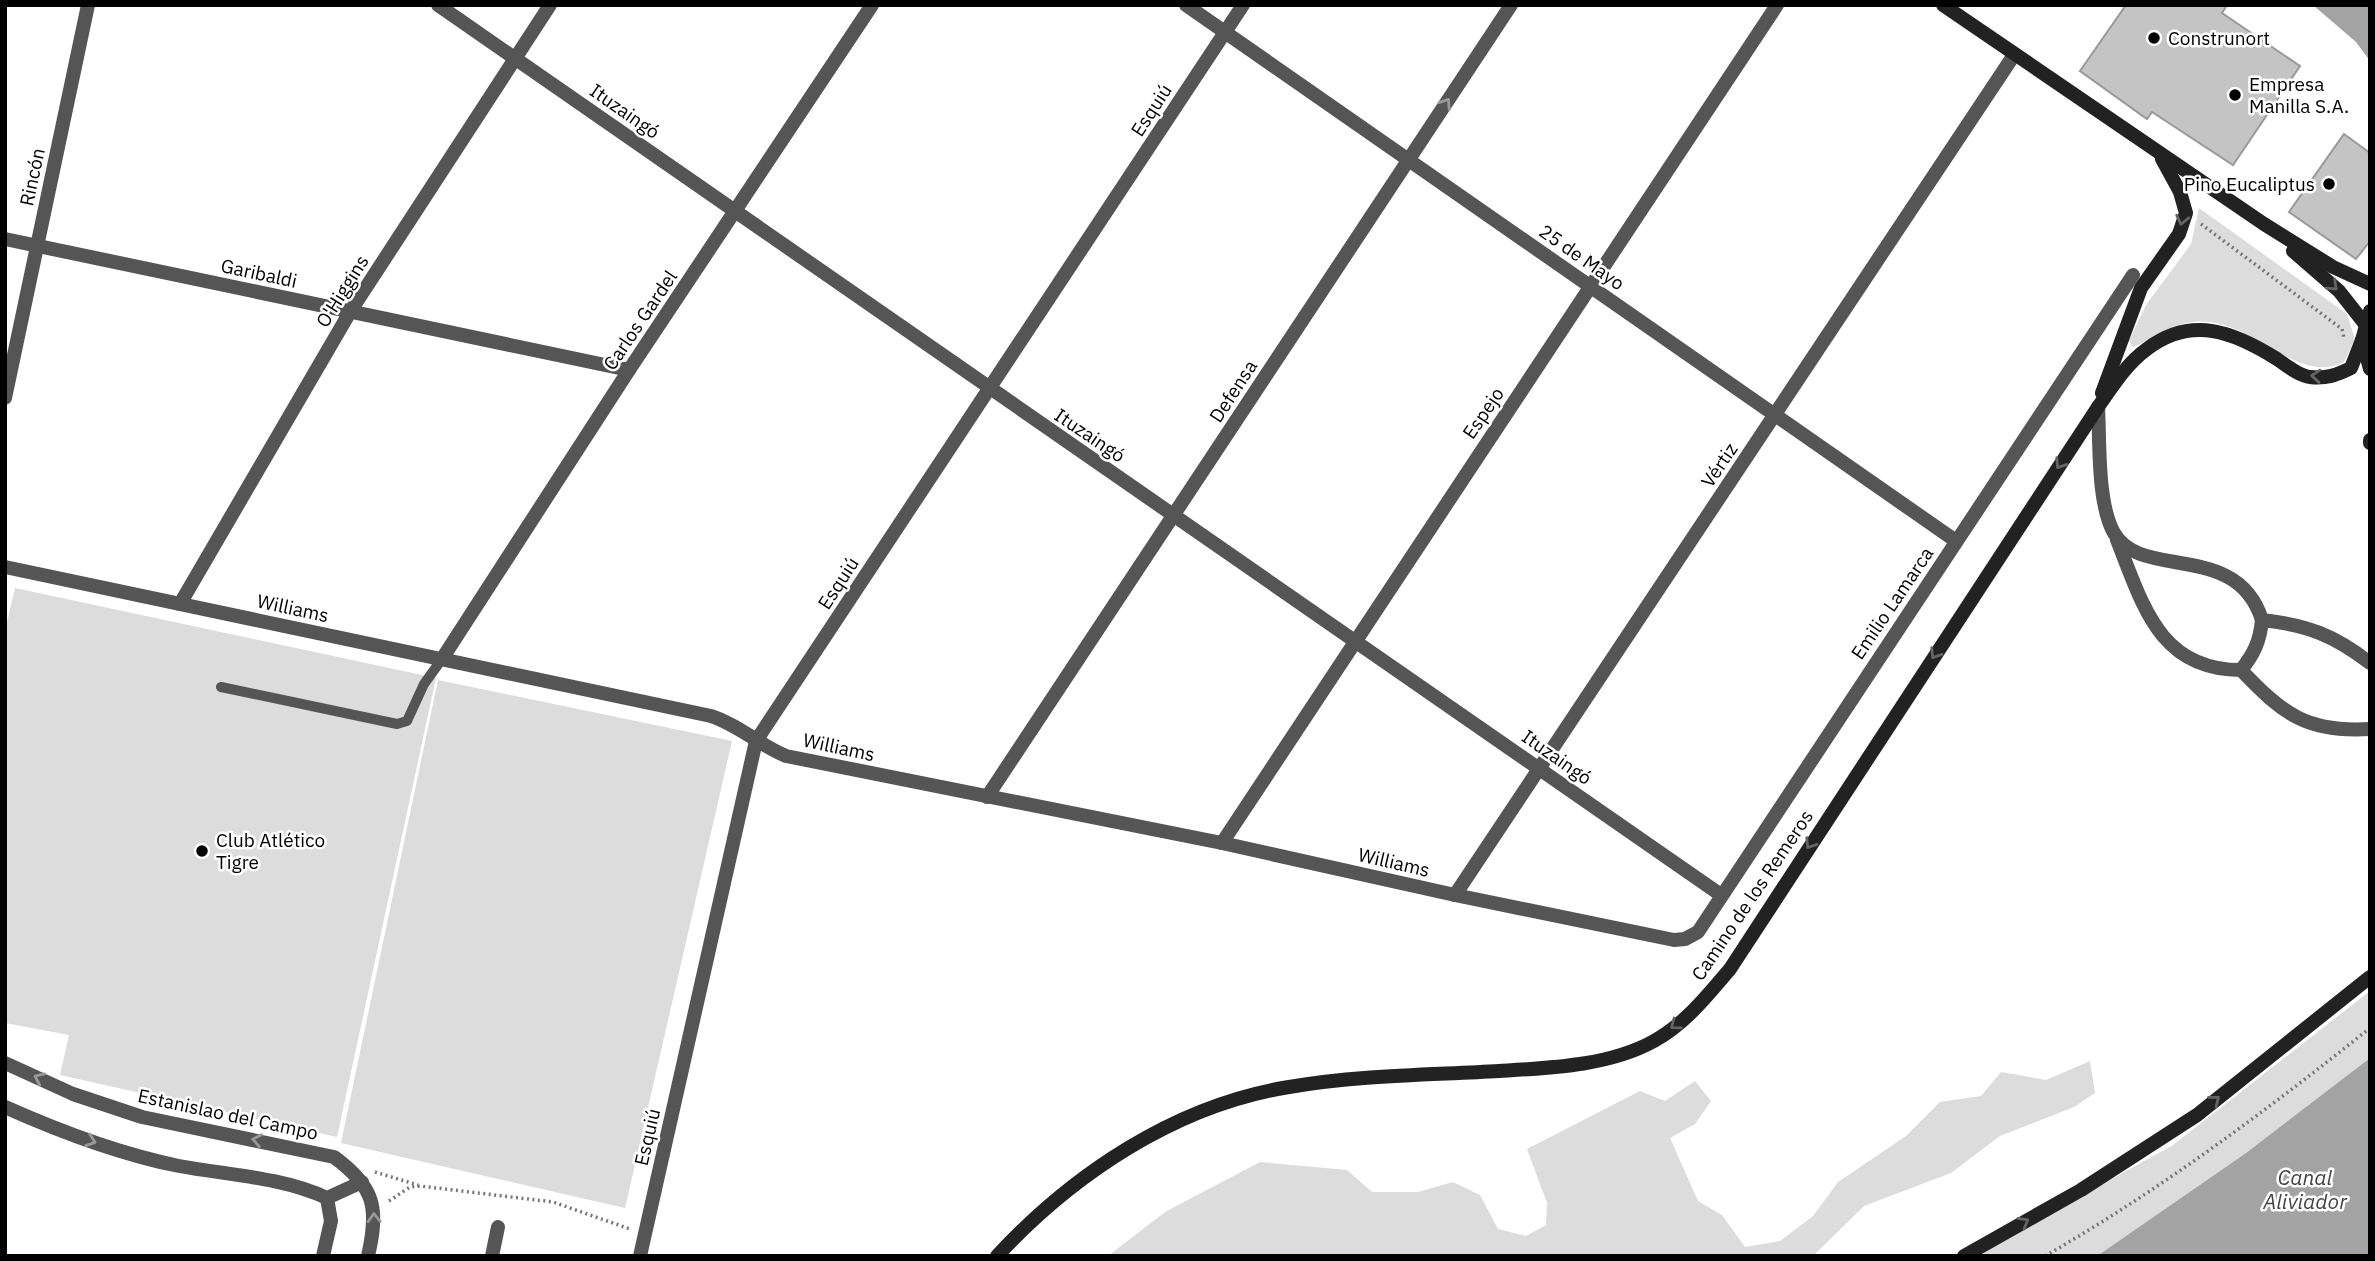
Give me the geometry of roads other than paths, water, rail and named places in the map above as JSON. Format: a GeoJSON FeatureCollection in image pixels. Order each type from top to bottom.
{"type":"FeatureCollection","features":[{"type":"Feature","properties":{"kind":"main road"},"geometry":{"type":"LineString","coordinates":[[1943,5],[2162,158],[2333,267],[2370,284]]}},
{"type":"Feature","properties":{"kind":"main road","name":"Camino de los Remeros"},"geometry":{"type":"LineString","coordinates":[[2098,407],[2141,288],[2179,234],[2186,213],[2180,192],[2162,158]]}},
{"type":"Feature","properties":{"kind":"main road"},"geometry":{"type":"LineString","coordinates":[[2264,224],[2367,317],[2362,340],[2370,369]]}},
{"type":"Feature","properties":{"kind":"main road","name":"Camino de los Remeros"},"geometry":{"type":"LineString","coordinates":[[996,1256],[1023,1227],[1068,1188],[1154,1133],[1220,1105],[1287,1087],[1349,1079],[1537,1069],[1600,1060],[1654,1041],[1694,1011],[1730,969],[2098,407],[2123,372],[2145,349],[2166,337],[2208,330],[2246,340],[2307,377],[2332,377],[2351,368],[2362,340]]}},
{"type":"Feature","properties":{"kind":"main road"},"geometry":{"type":"LineString","coordinates":[[1964,1256],[2081,1189],[2197,1115],[2370,977]]}},
{"type":"Feature","properties":{"kind":"street","name":"Rincón"},"geometry":{"type":"LineString","coordinates":[[5,398],[88,5]]}},
{"type":"Feature","properties":{"kind":"street","name":"Ituzaingó"},"geometry":{"type":"LineString","coordinates":[[438,5],[989,390],[1356,640],[1721,895]]}},
{"type":"Feature","properties":{"kind":"street","name":"O'Higgins"},"geometry":{"type":"LineString","coordinates":[[180,604],[350,312],[550,5]]}},
{"type":"Feature","properties":{"kind":"street","name":"Carlos Gardel"},"geometry":{"type":"LineString","coordinates":[[442,659],[629,370],[737,212],[872,5]]}},
{"type":"Feature","properties":{"kind":"street","name":"25 de Mayo"},"geometry":{"type":"LineString","coordinates":[[1186,5],[1956,541]]}},
{"type":"Feature","properties":{"kind":"street","name":"Esquiú"},"geometry":{"type":"LineString","coordinates":[[640,1256],[756,741],[1243,5]]}},
{"type":"Feature","properties":{"kind":"street","name":"Defensa"},"geometry":{"type":"LineString","coordinates":[[987,797],[1511,5]]}},
{"type":"Feature","properties":{"kind":"street","name":"Espejo"},"geometry":{"type":"LineString","coordinates":[[1222,843],[1777,5]]}},
{"type":"Feature","properties":{"kind":"street","name":"Vértiz"},"geometry":{"type":"LineString","coordinates":[[1455,895],[2014,55]]}},
{"type":"Feature","properties":{"kind":"street","name":"Garibaldi"},"geometry":{"type":"LineString","coordinates":[[5,239],[629,370]]}},
{"type":"Feature","properties":{"kind":"street","name":"Emilio Lamarca"},"geometry":{"type":"LineString","coordinates":[[1674,940],[1685,939],[1698,932],[2133,275]]}},
{"type":"Feature","properties":{"kind":"street"},"geometry":{"type":"LineString","coordinates":[[2098,407],[2106,506],[2114,532],[2138,593],[2153,621],[2172,646],[2191,662],[2221,670],[2241,670],[2265,695],[2315,727],[2345,731],[2370,729]]}},
{"type":"Feature","properties":{"kind":"street"},"geometry":{"type":"LineString","coordinates":[[2114,532],[2122,544],[2136,551],[2220,573],[2241,585],[2256,600],[2262,620],[2253,655],[2241,670]]}},
{"type":"Feature","properties":{"kind":"street","name":"Williams"},"geometry":{"type":"LineString","coordinates":[[5,567],[711,716],[730,722],[756,741],[786,756],[1222,843],[1674,940]]}},
{"type":"Feature","properties":{"kind":"street"},"geometry":{"type":"LineString","coordinates":[[2262,620],[2301,625],[2337,639],[2370,663]]}},
{"type":"Feature","properties":{"kind":"street","name":"Estanislao del Campo"},"geometry":{"type":"LineString","coordinates":[[5,1063],[74,1094],[142,1117],[334,1157],[358,1177]]}},
{"type":"Feature","properties":{"kind":"street"},"geometry":{"type":"LineString","coordinates":[[5,1107],[94,1143],[176,1165],[304,1188],[327,1198]]}},
{"type":"Feature","properties":{"kind":"street"},"geometry":{"type":"LineString","coordinates":[[327,1198],[358,1177],[373,1202],[376,1223],[368,1256]]}},
{"type":"Feature","properties":{"kind":"street"},"geometry":{"type":"LineString","coordinates":[[323,1256],[331,1220],[327,1198]]}},
{"type":"Feature","properties":{"kind":"street"},"geometry":{"type":"LineString","coordinates":[[492,1256],[498,1227]]}},
{"type":"Feature","properties":{"kind":"lane"},"geometry":{"type":"LineString","coordinates":[[221,687],[397,724],[407,721],[413,713],[424,684],[442,659]]}},
{"type":"Feature","properties":{"kind":"water"},"geometry":{"type":"Polygon","coordinates":[[[2313,5],[2370,5],[2370,61],[2356,42],[2313,5]]]}},
{"type":"Feature","properties":{"kind":"water","name":"Canal Aliviador"},"geometry":{"type":"Polygon","coordinates":[[[2370,1058],[2370,1256],[2097,1256],[2246,1153],[2370,1058]]]}},
{"type":"Feature","properties":{"kind":"place","name":"Construnort"},"geometry":{"type":"Point","coordinates":[2154,38]}},
{"type":"Feature","properties":{"kind":"place","name":"Empresa Manilla S.A."},"geometry":{"type":"Point","coordinates":[2235,95]}},
{"type":"Feature","properties":{"kind":"place","name":"Pino Eucaliptus"},"geometry":{"type":"Point","coordinates":[2329,184]}},
{"type":"Feature","properties":{"kind":"place","name":"Club Atlético Tigre"},"geometry":{"type":"Point","coordinates":[202,851]}}]}
